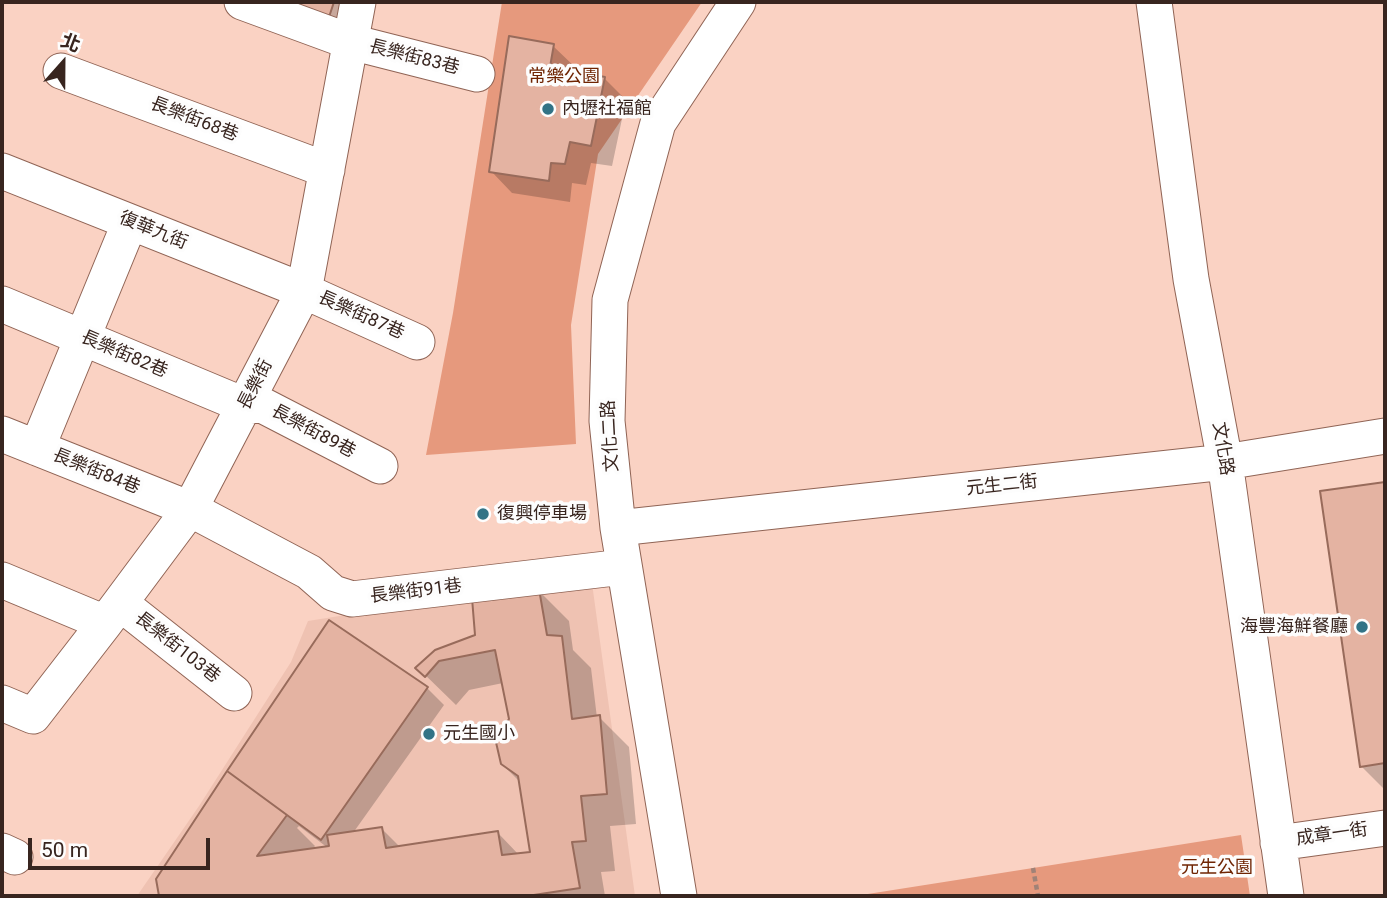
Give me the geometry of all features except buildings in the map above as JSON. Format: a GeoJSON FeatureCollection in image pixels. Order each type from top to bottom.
{"type":"FeatureCollection","features":[{"type":"Feature","properties":{"kind":"street","name":"長樂街83巷"},"geometry":{"type":"LineString","coordinates":[[242,2],[351,42],[477,74]]}},
{"type":"Feature","properties":{"kind":"street","name":"長樂街"},"geometry":{"type":"LineString","coordinates":[[17,709],[113,613],[190,509],[304,291],[358,2]]}},
{"type":"Feature","properties":{"kind":"street","name":"文化二路"},"geometry":{"type":"LineString","coordinates":[[679,896],[618,528],[607,421],[610,300],[658,123],[738,2]]}},
{"type":"Feature","properties":{"kind":"street","name":"文化路"},"geometry":{"type":"LineString","coordinates":[[1154,2],[1191,279],[1225,462],[1286,896]]}},
{"type":"Feature","properties":{"kind":"street","name":"長樂街68巷"},"geometry":{"type":"LineString","coordinates":[[61,71],[327,170]]}},
{"type":"Feature","properties":{"kind":"street","name":"復華九街"},"geometry":{"type":"LineString","coordinates":[[2,171],[304,291]]}},
{"type":"Feature","properties":{"kind":"street"},"geometry":{"type":"LineString","coordinates":[[37,448],[131,222]]}},
{"type":"Feature","properties":{"kind":"street","name":"長樂街87巷"},"geometry":{"type":"LineString","coordinates":[[304,291],[417,342]]}},
{"type":"Feature","properties":{"kind":"street","name":"長樂街82巷"},"geometry":{"type":"LineString","coordinates":[[2,304],[246,406]]}},
{"type":"Feature","properties":{"kind":"street","name":"長樂街89巷"},"geometry":{"type":"LineString","coordinates":[[246,406],[262,405],[380,466]]}},
{"type":"Feature","properties":{"kind":"street","name":"長樂街84巷"},"geometry":{"type":"LineString","coordinates":[[2,434],[190,509]]}},
{"type":"Feature","properties":{"kind":"street","name":"元生二街"},"geometry":{"type":"LineString","coordinates":[[618,528],[1225,462],[1385,436]]}},
{"type":"Feature","properties":{"kind":"street","name":"長樂街91巷"},"geometry":{"type":"LineString","coordinates":[[190,509],[309,572],[333,593],[352,599],[623,567]]}},
{"type":"Feature","properties":{"kind":"street","name":"長樂街103巷"},"geometry":{"type":"LineString","coordinates":[[2,580],[113,613],[234,693]]}},
{"type":"Feature","properties":{"kind":"street","name":"成章一街"},"geometry":{"type":"LineString","coordinates":[[1278,843],[1385,828]]}},
{"type":"Feature","properties":{"kind":"path"},"geometry":{"type":"LineString","coordinates":[[1033,868],[1038,896]]}},
{"type":"Feature","properties":{"kind":"shaded area","name":"元生國小"},"geometry":{"type":"Polygon","coordinates":[[[591,576],[635,896],[137,896],[199,806],[291,662],[308,621],[591,576]]]}},
{"type":"Feature","properties":{"kind":"green space","name":"常樂公園"},"geometry":{"type":"Polygon","coordinates":[[[502,2],[702,2],[598,154],[571,325],[576,444],[426,455],[453,313],[502,2]]]}},
{"type":"Feature","properties":{"kind":"green space","name":"元生公園"},"geometry":{"type":"Polygon","coordinates":[[[1241,835],[1250,896],[855,896],[1033,868],[1241,835]]]}},
{"type":"Feature","properties":{"kind":"place","name":"內壢社福館"},"geometry":{"type":"Point","coordinates":[548,109]}},
{"type":"Feature","properties":{"kind":"place","name":"復興停車場"},"geometry":{"type":"Point","coordinates":[483,514]}},
{"type":"Feature","properties":{"kind":"place","name":"海豐海鮮餐廳"},"geometry":{"type":"Point","coordinates":[1362,627]}},
{"type":"Feature","properties":{"kind":"place","name":"元生國小"},"geometry":{"type":"Point","coordinates":[429,734]}}]}
